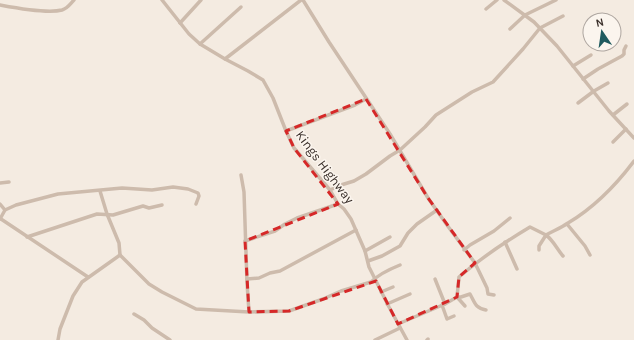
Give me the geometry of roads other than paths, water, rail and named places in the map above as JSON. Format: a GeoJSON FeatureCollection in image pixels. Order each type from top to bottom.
{"type":"FeatureCollection","features":[{"type":"Feature","properties":{"kind":"street"},"geometry":{"type":"LineString","coordinates":[[180,23],[202,0]]}},
{"type":"Feature","properties":{"kind":"street"},"geometry":{"type":"LineString","coordinates":[[225,59],[302,0],[362,90],[366,99],[437,210],[464,250],[475,263],[487,288],[488,294],[494,294]]}},
{"type":"Feature","properties":{"kind":"street"},"geometry":{"type":"LineString","coordinates":[[486,9],[497,0]]}},
{"type":"Feature","properties":{"kind":"street"},"geometry":{"type":"LineString","coordinates":[[504,0],[540,28],[634,138]]}},
{"type":"Feature","properties":{"kind":"street"},"geometry":{"type":"LineString","coordinates":[[510,29],[524,15],[556,0]]}},
{"type":"Feature","properties":{"kind":"street"},"geometry":{"type":"LineString","coordinates":[[0,5],[47,11],[62,10],[69,6],[72,1]]}},
{"type":"Feature","properties":{"kind":"street","name":"Kings Highway"},"geometry":{"type":"LineString","coordinates":[[164,1],[189,34],[200,44],[263,80],[274,99],[294,148],[330,190],[338,204],[344,209],[351,219],[365,252],[369,267],[407,340]]}},
{"type":"Feature","properties":{"kind":"street"},"geometry":{"type":"LineString","coordinates":[[200,44],[241,7]]}},
{"type":"Feature","properties":{"kind":"street"},"geometry":{"type":"LineString","coordinates":[[330,190],[354,181],[366,174],[400,150],[426,127],[436,115],[472,92],[493,82],[524,49],[540,28],[564,16]]}},
{"type":"Feature","properties":{"kind":"street"},"geometry":{"type":"LineString","coordinates":[[583,79],[622,56],[626,46]]}},
{"type":"Feature","properties":{"kind":"street"},"geometry":{"type":"LineString","coordinates":[[573,66],[591,56]]}},
{"type":"Feature","properties":{"kind":"street"},"geometry":{"type":"LineString","coordinates":[[578,103],[608,83]]}},
{"type":"Feature","properties":{"kind":"street"},"geometry":{"type":"LineString","coordinates":[[358,103],[362,90]]}},
{"type":"Feature","properties":{"kind":"street"},"geometry":{"type":"LineString","coordinates":[[286,131],[366,99]]}},
{"type":"Feature","properties":{"kind":"street"},"geometry":{"type":"LineString","coordinates":[[613,114],[627,104]]}},
{"type":"Feature","properties":{"kind":"street"},"geometry":{"type":"LineString","coordinates":[[613,142],[626,129]]}},
{"type":"Feature","properties":{"kind":"street"},"geometry":{"type":"LineString","coordinates":[[539,250],[539,246],[546,235],[567,224],[596,202],[628,170],[634,161]]}},
{"type":"Feature","properties":{"kind":"street"},"geometry":{"type":"LineString","coordinates":[[241,175],[244,192],[249,312]]}},
{"type":"Feature","properties":{"kind":"street"},"geometry":{"type":"LineString","coordinates":[[0,183],[9,182]]}},
{"type":"Feature","properties":{"kind":"street"},"geometry":{"type":"LineString","coordinates":[[88,278],[0,219],[5,210],[16,205],[58,194],[122,188],[152,190],[173,187],[188,189],[198,193],[199,196],[196,204]]}},
{"type":"Feature","properties":{"kind":"street"},"geometry":{"type":"LineString","coordinates":[[100,191],[107,214],[119,243],[120,255],[149,284],[196,309],[249,312],[289,311],[371,282],[390,269],[400,265]]}},
{"type":"Feature","properties":{"kind":"street"},"geometry":{"type":"LineString","coordinates":[[0,204],[5,210]]}},
{"type":"Feature","properties":{"kind":"street"},"geometry":{"type":"LineString","coordinates":[[246,241],[275,231],[297,218],[338,204]]}},
{"type":"Feature","properties":{"kind":"street"},"geometry":{"type":"LineString","coordinates":[[27,237],[97,214],[113,215],[144,206],[149,208],[162,205]]}},
{"type":"Feature","properties":{"kind":"street"},"geometry":{"type":"LineString","coordinates":[[368,261],[382,256],[400,246],[408,233],[417,224],[437,210]]}},
{"type":"Feature","properties":{"kind":"street"},"geometry":{"type":"LineString","coordinates":[[464,250],[494,231],[510,218]]}},
{"type":"Feature","properties":{"kind":"street"},"geometry":{"type":"LineString","coordinates":[[567,224],[585,246],[590,255]]}},
{"type":"Feature","properties":{"kind":"street"},"geometry":{"type":"LineString","coordinates":[[465,306],[457,297],[459,277],[475,263],[530,227],[551,239],[563,256]]}},
{"type":"Feature","properties":{"kind":"street"},"geometry":{"type":"LineString","coordinates":[[247,279],[259,278],[270,273],[280,271],[356,230]]}},
{"type":"Feature","properties":{"kind":"street"},"geometry":{"type":"LineString","coordinates":[[365,252],[390,237]]}},
{"type":"Feature","properties":{"kind":"street"},"geometry":{"type":"LineString","coordinates":[[505,242],[517,269]]}},
{"type":"Feature","properties":{"kind":"street"},"geometry":{"type":"LineString","coordinates":[[58,340],[73,296],[82,282],[120,255]]}},
{"type":"Feature","properties":{"kind":"street"},"geometry":{"type":"LineString","coordinates":[[435,280],[447,319],[454,316]]}},
{"type":"Feature","properties":{"kind":"street"},"geometry":{"type":"LineString","coordinates":[[381,292],[393,286]]}},
{"type":"Feature","properties":{"kind":"street"},"geometry":{"type":"LineString","coordinates":[[387,304],[410,294]]}},
{"type":"Feature","properties":{"kind":"street"},"geometry":{"type":"LineString","coordinates":[[375,340],[399,326],[457,297],[470,294],[475,304],[480,309],[486,310]]}},
{"type":"Feature","properties":{"kind":"street"},"geometry":{"type":"LineString","coordinates":[[134,314],[170,340]]}}]}
